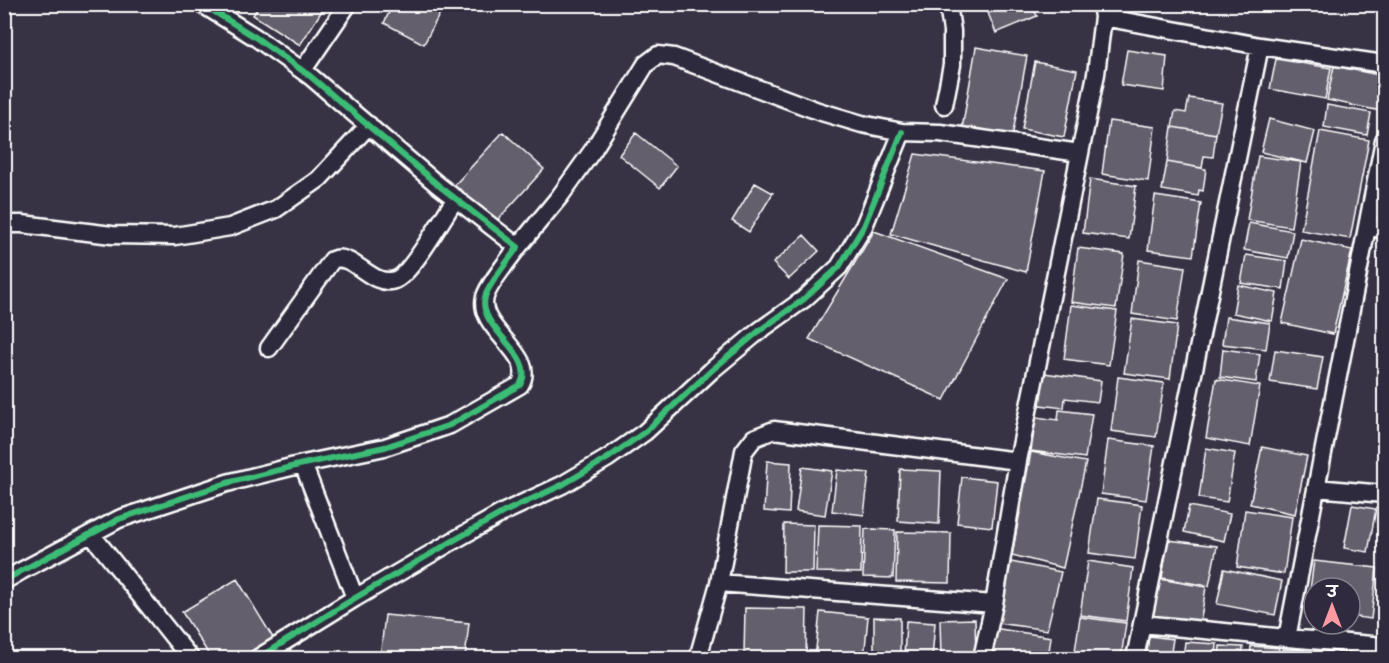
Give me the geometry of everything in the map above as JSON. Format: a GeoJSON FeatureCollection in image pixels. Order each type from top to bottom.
{"type":"FeatureCollection","features":[{"type":"Feature","properties":{"kind":"street"},"geometry":{"type":"LineString","coordinates":[[202,4],[303,70],[518,247]]}},
{"type":"Feature","properties":{"kind":"street"},"geometry":{"type":"LineString","coordinates":[[303,70],[348,4]]}},
{"type":"Feature","properties":{"kind":"street"},"geometry":{"type":"LineString","coordinates":[[944,105],[952,65],[952,31],[948,4]]}},
{"type":"Feature","properties":{"kind":"street"},"geometry":{"type":"LineString","coordinates":[[982,658],[994,604],[1018,461],[1096,74],[1102,11],[1260,45],[1384,64]]}},
{"type":"Feature","properties":{"kind":"street"},"geometry":{"type":"LineString","coordinates":[[1135,658],[1260,45]]}},
{"type":"Feature","properties":{"kind":"street"},"geometry":{"type":"LineString","coordinates":[[7,573],[119,519],[227,483],[385,447],[450,425],[520,385],[524,379],[521,361],[488,318],[484,307],[485,295],[518,247],[573,178],[646,64],[658,55],[674,57],[818,111],[862,124],[902,132],[940,133],[1080,153]]}},
{"type":"Feature","properties":{"kind":"street"},"geometry":{"type":"LineString","coordinates":[[4,224],[22,224],[112,235],[175,236],[230,227],[276,209],[319,179],[369,125]]}},
{"type":"Feature","properties":{"kind":"street"},"geometry":{"type":"LineString","coordinates":[[258,658],[355,598],[504,512],[609,458],[645,432],[712,370],[804,299],[839,267],[864,226],[902,132]]}},
{"type":"Feature","properties":{"kind":"street"},"geometry":{"type":"LineString","coordinates":[[1287,638],[1384,140]]}},
{"type":"Feature","properties":{"kind":"street"},"geometry":{"type":"LineString","coordinates":[[269,348],[332,260],[344,259],[386,282],[397,280],[409,270],[456,198]]}},
{"type":"Feature","properties":{"kind":"street"},"geometry":{"type":"LineString","coordinates":[[1367,227],[1384,229]]}},
{"type":"Feature","properties":{"kind":"street"},"geometry":{"type":"LineString","coordinates":[[698,658],[719,583],[744,451],[754,438],[774,430],[1018,461]]}},
{"type":"Feature","properties":{"kind":"street"},"geometry":{"type":"LineString","coordinates":[[303,465],[355,598]]}},
{"type":"Feature","properties":{"kind":"street"},"geometry":{"type":"LineString","coordinates":[[1316,488],[1384,494]]}},
{"type":"Feature","properties":{"kind":"street"},"geometry":{"type":"LineString","coordinates":[[91,534],[190,658]]}},
{"type":"Feature","properties":{"kind":"street"},"geometry":{"type":"LineString","coordinates":[[719,583],[994,604]]}},
{"type":"Feature","properties":{"kind":"street"},"geometry":{"type":"LineString","coordinates":[[1142,624],[1384,646]]}},
{"type":"Feature","properties":{"kind":"building"},"geometry":{"type":"Polygon","coordinates":[[[260,4],[322,4],[325,6],[300,45],[253,15],[260,4]]]}},
{"type":"Feature","properties":{"kind":"building"},"geometry":{"type":"Polygon","coordinates":[[[393,4],[422,4],[440,13],[424,44],[384,23],[393,4]]]}},
{"type":"Feature","properties":{"kind":"building"},"geometry":{"type":"Polygon","coordinates":[[[1008,4],[1032,4],[1037,16],[996,33],[988,13],[1008,4]]]}},
{"type":"Feature","properties":{"kind":"building"},"geometry":{"type":"Polygon","coordinates":[[[976,47],[1027,56],[1012,138],[962,129],[976,47]]]}},
{"type":"Feature","properties":{"kind":"building"},"geometry":{"type":"Polygon","coordinates":[[[1127,50],[1167,56],[1164,91],[1121,85],[1127,50]]]}},
{"type":"Feature","properties":{"kind":"building"},"geometry":{"type":"Polygon","coordinates":[[[1276,59],[1331,68],[1325,99],[1270,89],[1276,59]]]}},
{"type":"Feature","properties":{"kind":"building"},"geometry":{"type":"Polygon","coordinates":[[[1035,62],[1077,70],[1064,137],[1022,129],[1035,62]]]}},
{"type":"Feature","properties":{"kind":"building"},"geometry":{"type":"Polygon","coordinates":[[[1334,66],[1384,76],[1381,111],[1327,100],[1334,66]]]}},
{"type":"Feature","properties":{"kind":"building"},"geometry":{"type":"Polygon","coordinates":[[[1189,98],[1222,103],[1216,134],[1172,127],[1175,111],[1186,113],[1189,98]]]}},
{"type":"Feature","properties":{"kind":"building"},"geometry":{"type":"Polygon","coordinates":[[[1327,105],[1371,113],[1367,135],[1324,127],[1327,105]]]}},
{"type":"Feature","properties":{"kind":"building"},"geometry":{"type":"Polygon","coordinates":[[[1269,119],[1315,131],[1307,163],[1261,152],[1269,119]]]}},
{"type":"Feature","properties":{"kind":"building"},"geometry":{"type":"Polygon","coordinates":[[[1109,121],[1155,127],[1148,181],[1102,174],[1109,121]]]}},
{"type":"Feature","properties":{"kind":"building"},"geometry":{"type":"Polygon","coordinates":[[[1172,127],[1216,134],[1213,157],[1204,156],[1202,168],[1167,162],[1172,127]]]}},
{"type":"Feature","properties":{"kind":"building"},"geometry":{"type":"Polygon","coordinates":[[[1320,131],[1369,140],[1350,239],[1301,230],[1320,131]]]}},
{"type":"Feature","properties":{"kind":"building"},"geometry":{"type":"Polygon","coordinates":[[[503,132],[544,169],[494,224],[452,188],[503,132]]]}},
{"type":"Feature","properties":{"kind":"building"},"geometry":{"type":"Polygon","coordinates":[[[636,133],[677,166],[660,188],[619,155],[636,133]]]}},
{"type":"Feature","properties":{"kind":"building"},"geometry":{"type":"Polygon","coordinates":[[[915,154],[1045,171],[1026,272],[891,234],[915,154]]]}},
{"type":"Feature","properties":{"kind":"building"},"geometry":{"type":"Polygon","coordinates":[[[1258,156],[1301,162],[1291,227],[1247,220],[1258,156]]]}},
{"type":"Feature","properties":{"kind":"building"},"geometry":{"type":"Polygon","coordinates":[[[1167,162],[1206,169],[1203,191],[1199,190],[1198,196],[1162,190],[1167,162]]]}},
{"type":"Feature","properties":{"kind":"building"},"geometry":{"type":"Polygon","coordinates":[[[1090,179],[1136,186],[1129,239],[1083,233],[1090,179]]]}},
{"type":"Feature","properties":{"kind":"building"},"geometry":{"type":"Polygon","coordinates":[[[755,183],[773,193],[749,232],[732,221],[755,183]]]}},
{"type":"Feature","properties":{"kind":"building"},"geometry":{"type":"Polygon","coordinates":[[[1155,196],[1201,203],[1193,256],[1148,250],[1155,196]]]}},
{"type":"Feature","properties":{"kind":"building"},"geometry":{"type":"Polygon","coordinates":[[[1249,223],[1293,231],[1288,258],[1244,250],[1249,223]]]}},
{"type":"Feature","properties":{"kind":"building"},"geometry":{"type":"Polygon","coordinates":[[[874,231],[1008,279],[944,400],[809,339],[874,231]]]}},
{"type":"Feature","properties":{"kind":"building"},"geometry":{"type":"Polygon","coordinates":[[[804,235],[819,251],[789,279],[773,263],[804,235]]]}},
{"type":"Feature","properties":{"kind":"building"},"geometry":{"type":"Polygon","coordinates":[[[1301,239],[1352,250],[1333,334],[1282,323],[1301,239]]]}},
{"type":"Feature","properties":{"kind":"building"},"geometry":{"type":"Polygon","coordinates":[[[1078,248],[1124,254],[1116,308],[1071,302],[1078,248]]]}},
{"type":"Feature","properties":{"kind":"building"},"geometry":{"type":"Polygon","coordinates":[[[1246,255],[1287,261],[1283,289],[1241,283],[1246,255]]]}},
{"type":"Feature","properties":{"kind":"building"},"geometry":{"type":"Polygon","coordinates":[[[1139,260],[1185,267],[1177,321],[1132,314],[1139,260]]]}},
{"type":"Feature","properties":{"kind":"building"},"geometry":{"type":"Polygon","coordinates":[[[1238,285],[1277,293],[1272,321],[1233,313],[1238,285]]]}},
{"type":"Feature","properties":{"kind":"building"},"geometry":{"type":"Polygon","coordinates":[[[1071,305],[1117,311],[1109,365],[1064,359],[1071,305]]]}},
{"type":"Feature","properties":{"kind":"building"},"geometry":{"type":"Polygon","coordinates":[[[1226,317],[1270,323],[1266,349],[1222,344],[1226,317]]]}},
{"type":"Feature","properties":{"kind":"building"},"geometry":{"type":"Polygon","coordinates":[[[1132,319],[1177,325],[1170,379],[1124,373],[1132,319]]]}},
{"type":"Feature","properties":{"kind":"building"},"geometry":{"type":"Polygon","coordinates":[[[1223,349],[1260,354],[1256,382],[1220,377],[1223,349]]]}},
{"type":"Feature","properties":{"kind":"building"},"geometry":{"type":"Polygon","coordinates":[[[1275,350],[1323,357],[1317,389],[1270,382],[1275,350]]]}},
{"type":"Feature","properties":{"kind":"building"},"geometry":{"type":"Polygon","coordinates":[[[1044,373],[1101,381],[1098,402],[1065,398],[1064,408],[1040,405],[1044,373]]]}},
{"type":"Feature","properties":{"kind":"building"},"geometry":{"type":"Polygon","coordinates":[[[1118,377],[1164,383],[1156,437],[1111,431],[1118,377]]]}},
{"type":"Feature","properties":{"kind":"building"},"geometry":{"type":"Polygon","coordinates":[[[1216,379],[1260,386],[1250,446],[1206,438],[1216,379]]]}},
{"type":"Feature","properties":{"kind":"building"},"geometry":{"type":"Polygon","coordinates":[[[1059,410],[1092,414],[1085,458],[1031,451],[1036,417],[1058,420],[1059,410]]]}},
{"type":"Feature","properties":{"kind":"building"},"geometry":{"type":"Polygon","coordinates":[[[1108,440],[1154,446],[1146,500],[1101,494],[1108,440]]]}},
{"type":"Feature","properties":{"kind":"building"},"geometry":{"type":"Polygon","coordinates":[[[1262,447],[1307,456],[1295,514],[1250,504],[1262,447]]]}},
{"type":"Feature","properties":{"kind":"building"},"geometry":{"type":"Polygon","coordinates":[[[1206,448],[1235,453],[1227,502],[1199,498],[1206,448]]]}},
{"type":"Feature","properties":{"kind":"building"},"geometry":{"type":"Polygon","coordinates":[[[1031,452],[1086,462],[1063,568],[1012,555],[1031,452]]]}},
{"type":"Feature","properties":{"kind":"building"},"geometry":{"type":"Polygon","coordinates":[[[767,461],[791,463],[789,513],[764,511],[767,461]]]}},
{"type":"Feature","properties":{"kind":"building"},"geometry":{"type":"Polygon","coordinates":[[[802,467],[832,471],[825,515],[796,511],[802,467]]]}},
{"type":"Feature","properties":{"kind":"building"},"geometry":{"type":"Polygon","coordinates":[[[900,469],[941,471],[939,524],[898,521],[900,469]]]}},
{"type":"Feature","properties":{"kind":"building"},"geometry":{"type":"Polygon","coordinates":[[[837,470],[869,473],[864,515],[832,511],[837,470]]]}},
{"type":"Feature","properties":{"kind":"building"},"geometry":{"type":"Polygon","coordinates":[[[962,477],[997,481],[992,527],[957,523],[962,477]]]}},
{"type":"Feature","properties":{"kind":"building"},"geometry":{"type":"Polygon","coordinates":[[[1097,499],[1142,505],[1135,559],[1089,553],[1097,499]]]}},
{"type":"Feature","properties":{"kind":"building"},"geometry":{"type":"Polygon","coordinates":[[[1352,505],[1376,509],[1368,552],[1344,548],[1352,505]]]}},
{"type":"Feature","properties":{"kind":"building"},"geometry":{"type":"Polygon","coordinates":[[[1189,506],[1230,514],[1224,541],[1184,532],[1189,506]]]}},
{"type":"Feature","properties":{"kind":"building"},"geometry":{"type":"Polygon","coordinates":[[[1245,510],[1292,517],[1284,574],[1237,567],[1245,510]]]}},
{"type":"Feature","properties":{"kind":"building"},"geometry":{"type":"Polygon","coordinates":[[[784,524],[814,525],[813,572],[783,572],[784,524]]]}},
{"type":"Feature","properties":{"kind":"building"},"geometry":{"type":"Polygon","coordinates":[[[818,525],[862,526],[861,573],[816,572],[818,525]]]}},
{"type":"Feature","properties":{"kind":"building"},"geometry":{"type":"Polygon","coordinates":[[[865,529],[895,530],[893,578],[863,577],[865,529]]]}},
{"type":"Feature","properties":{"kind":"building"},"geometry":{"type":"Polygon","coordinates":[[[897,532],[951,533],[950,583],[896,582],[897,532]]]}},
{"type":"Feature","properties":{"kind":"building"},"geometry":{"type":"Polygon","coordinates":[[[1168,540],[1217,546],[1209,586],[1162,578],[1168,540]]]}},
{"type":"Feature","properties":{"kind":"building"},"geometry":{"type":"Polygon","coordinates":[[[1088,561],[1133,568],[1126,621],[1080,615],[1088,561]]]}},
{"type":"Feature","properties":{"kind":"building"},"geometry":{"type":"Polygon","coordinates":[[[1314,561],[1377,568],[1371,619],[1362,618],[1362,576],[1312,576],[1314,561]]]}},
{"type":"Feature","properties":{"kind":"building"},"geometry":{"type":"Polygon","coordinates":[[[1011,562],[1061,572],[1047,630],[998,623],[1011,562]]]}},
{"type":"Feature","properties":{"kind":"building"},"geometry":{"type":"Polygon","coordinates":[[[1224,569],[1282,581],[1275,615],[1217,604],[1224,569]]]}},
{"type":"Feature","properties":{"kind":"building"},"geometry":{"type":"Polygon","coordinates":[[[237,579],[275,641],[246,658],[211,658],[182,612],[237,579]]]}},
{"type":"Feature","properties":{"kind":"building"},"geometry":{"type":"Polygon","coordinates":[[[1159,579],[1206,587],[1200,624],[1153,617],[1159,579]]]}},
{"type":"Feature","properties":{"kind":"building"},"geometry":{"type":"Polygon","coordinates":[[[745,608],[807,609],[806,657],[744,655],[745,608]]]}},
{"type":"Feature","properties":{"kind":"building"},"geometry":{"type":"Polygon","coordinates":[[[820,612],[868,617],[864,658],[815,658],[820,612]]]}},
{"type":"Feature","properties":{"kind":"building"},"geometry":{"type":"Polygon","coordinates":[[[385,615],[469,623],[465,658],[380,658],[385,615]]]}},
{"type":"Feature","properties":{"kind":"building"},"geometry":{"type":"Polygon","coordinates":[[[874,617],[900,618],[900,658],[874,658],[874,617]]]}},
{"type":"Feature","properties":{"kind":"building"},"geometry":{"type":"Polygon","coordinates":[[[1080,617],[1126,623],[1121,658],[1074,658],[1080,617]]]}},
{"type":"Feature","properties":{"kind":"building"},"geometry":{"type":"Polygon","coordinates":[[[975,619],[976,658],[941,658],[940,620],[975,619]]]}},
{"type":"Feature","properties":{"kind":"building"},"geometry":{"type":"Polygon","coordinates":[[[906,621],[935,623],[932,658],[904,658],[906,621]]]}},
{"type":"Feature","properties":{"kind":"building"},"geometry":{"type":"Polygon","coordinates":[[[993,628],[1051,637],[1048,658],[989,658],[993,628]]]}},
{"type":"Feature","properties":{"kind":"building"},"geometry":{"type":"Polygon","coordinates":[[[1149,636],[1173,639],[1170,658],[1146,658],[1149,636]]]}},
{"type":"Feature","properties":{"kind":"building"},"geometry":{"type":"Polygon","coordinates":[[[1185,642],[1217,644],[1216,658],[1183,658],[1185,642]]]}},
{"type":"Feature","properties":{"kind":"building"},"geometry":{"type":"Polygon","coordinates":[[[1338,645],[1360,646],[1359,658],[1338,658],[1338,645]]]}},
{"type":"Feature","properties":{"kind":"building"},"geometry":{"type":"Polygon","coordinates":[[[1220,646],[1243,647],[1242,658],[1219,658],[1220,646]]]}},
{"type":"Feature","properties":{"kind":"building"},"geometry":{"type":"Polygon","coordinates":[[[1251,646],[1279,648],[1278,658],[1250,658],[1251,646]]]}},
{"type":"Feature","properties":{"kind":"building"},"geometry":{"type":"Polygon","coordinates":[[[1366,648],[1384,649],[1384,658],[1366,658],[1366,648]]]}},
{"type":"Feature","properties":{"kind":"building"},"geometry":{"type":"Polygon","coordinates":[[[1282,649],[1304,650],[1303,658],[1281,658],[1282,649]]]}},
{"type":"Feature","properties":{"kind":"building"},"geometry":{"type":"Polygon","coordinates":[[[1309,654],[1333,655],[1332,658],[1308,658],[1309,654]]]}},
{"type":"Feature","properties":{"kind":"cycle path"},"geometry":{"type":"LineString","coordinates":[[4,581],[119,519],[227,483],[385,447],[450,425],[520,385],[524,374],[515,352],[489,320],[485,309],[487,292],[518,247],[438,185],[310,76],[255,37],[202,4]]}},
{"type":"Feature","properties":{"kind":"cycle path"},"geometry":{"type":"LineString","coordinates":[[258,658],[451,542],[504,512],[562,485],[608,458],[645,432],[712,370],[759,331],[804,299],[839,267],[864,226],[902,132]]}}]}
